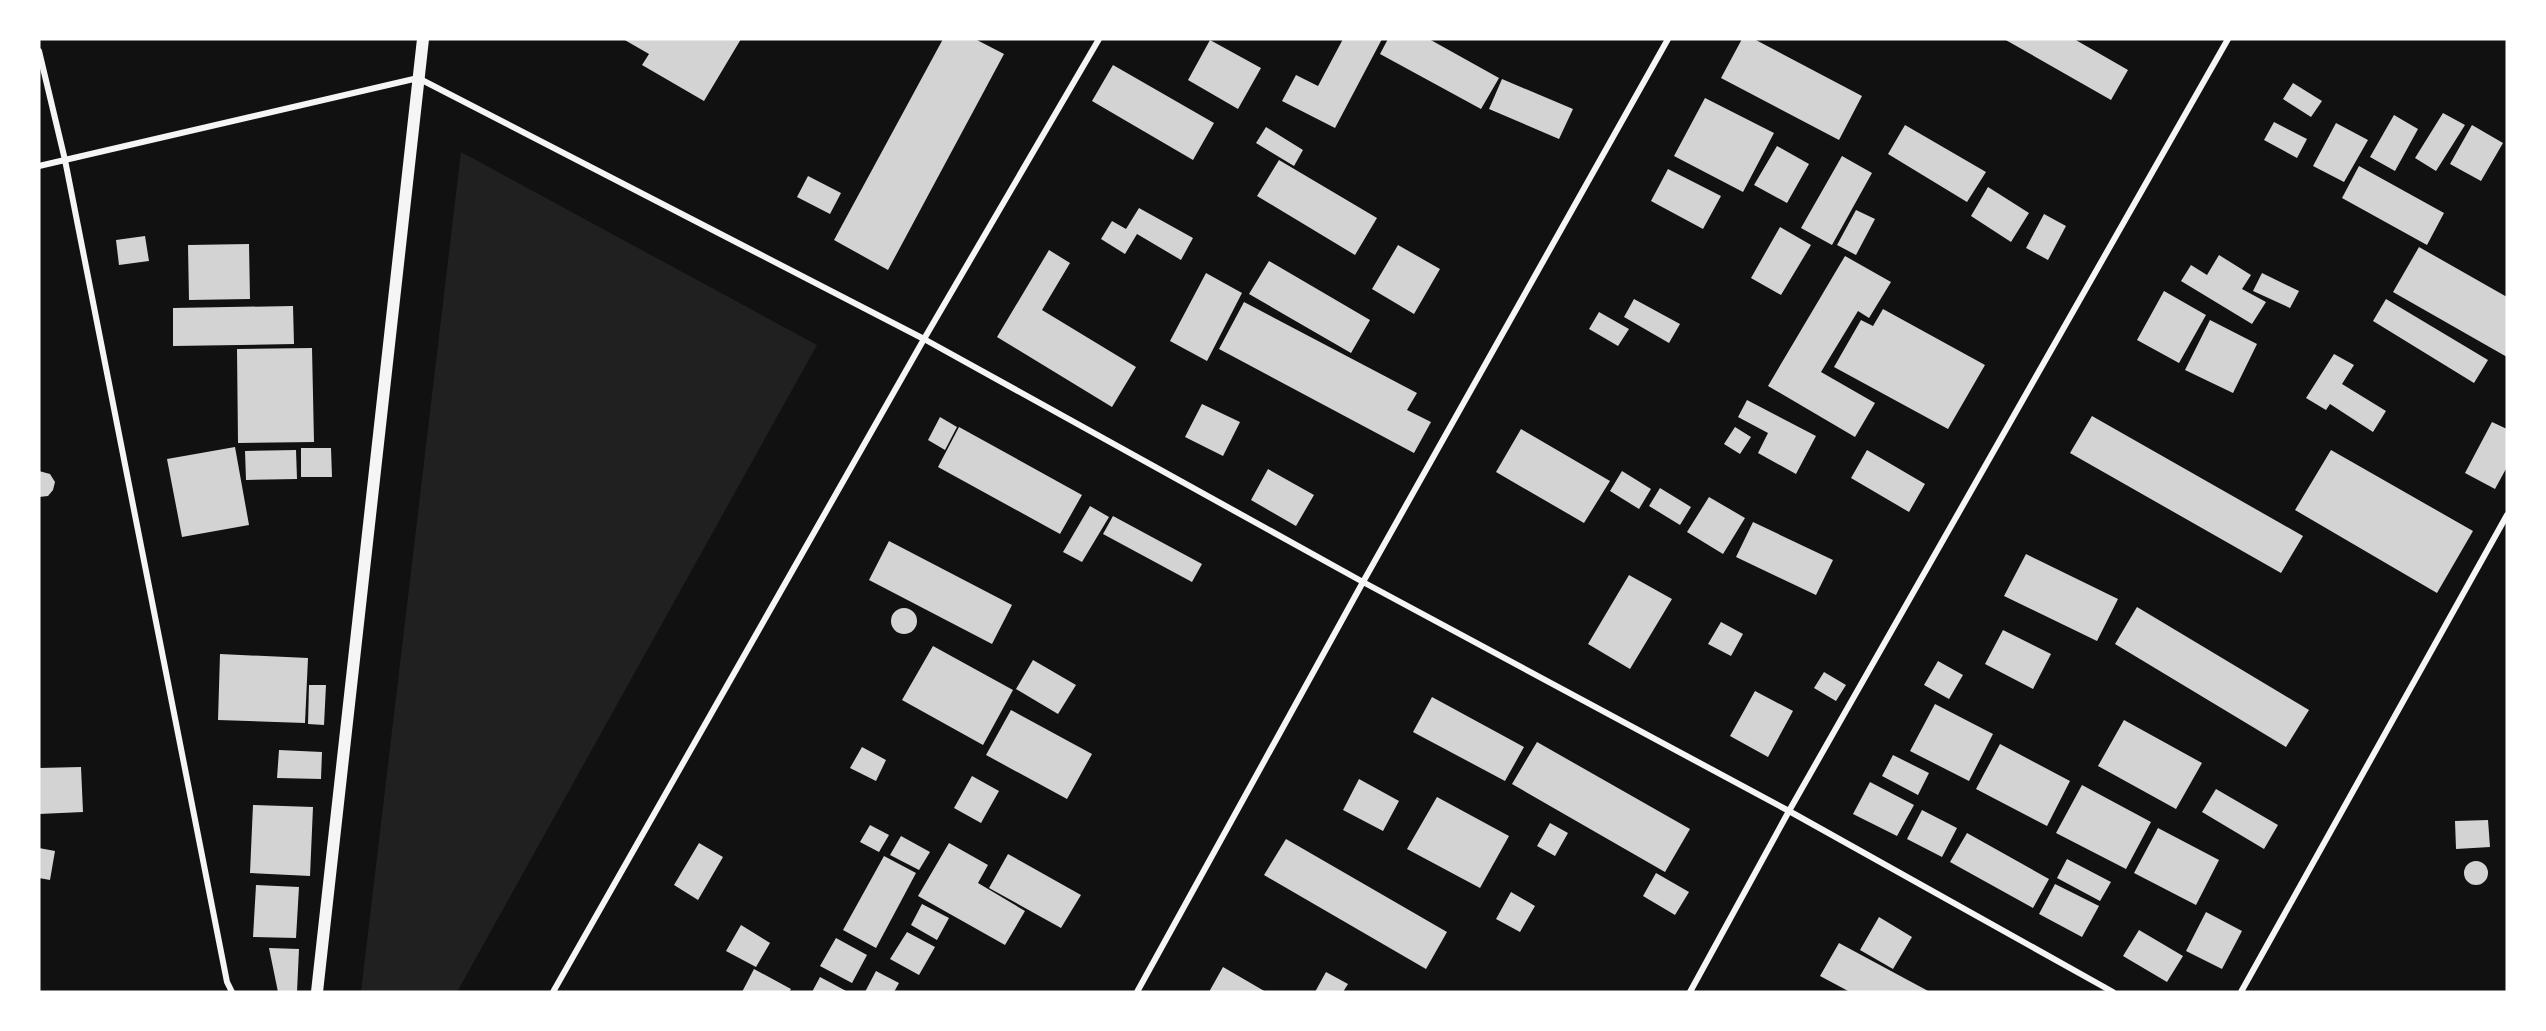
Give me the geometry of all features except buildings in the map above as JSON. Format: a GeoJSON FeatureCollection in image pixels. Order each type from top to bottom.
{"type":"FeatureCollection","features":[{"type":"Feature","properties":{"kind":"main road"},"geometry":{"type":"LineString","coordinates":[[317,992],[423,39]]}},
{"type":"Feature","properties":{"kind":"street"},"geometry":{"type":"LineString","coordinates":[[553,992],[924,339],[1098,39]]}},
{"type":"Feature","properties":{"kind":"street"},"geometry":{"type":"LineString","coordinates":[[1137,992],[1363,582],[1668,39]]}},
{"type":"Feature","properties":{"kind":"street"},"geometry":{"type":"LineString","coordinates":[[1690,992],[1789,811],[2228,39]]}},
{"type":"Feature","properties":{"kind":"street"},"geometry":{"type":"LineString","coordinates":[[39,51],[65,160],[227,982],[232,992]]}},
{"type":"Feature","properties":{"kind":"street"},"geometry":{"type":"LineString","coordinates":[[39,166],[418,78],[924,339],[1363,582],[1789,811],[2113,992]]}},
{"type":"Feature","properties":{"kind":"street"},"geometry":{"type":"LineString","coordinates":[[2241,992],[2507,515]]}},
{"type":"Feature","properties":{"kind":"shaded area"},"geometry":{"type":"Polygon","coordinates":[[[461,152],[817,345],[457,992],[361,992],[461,152]]]}}]}
